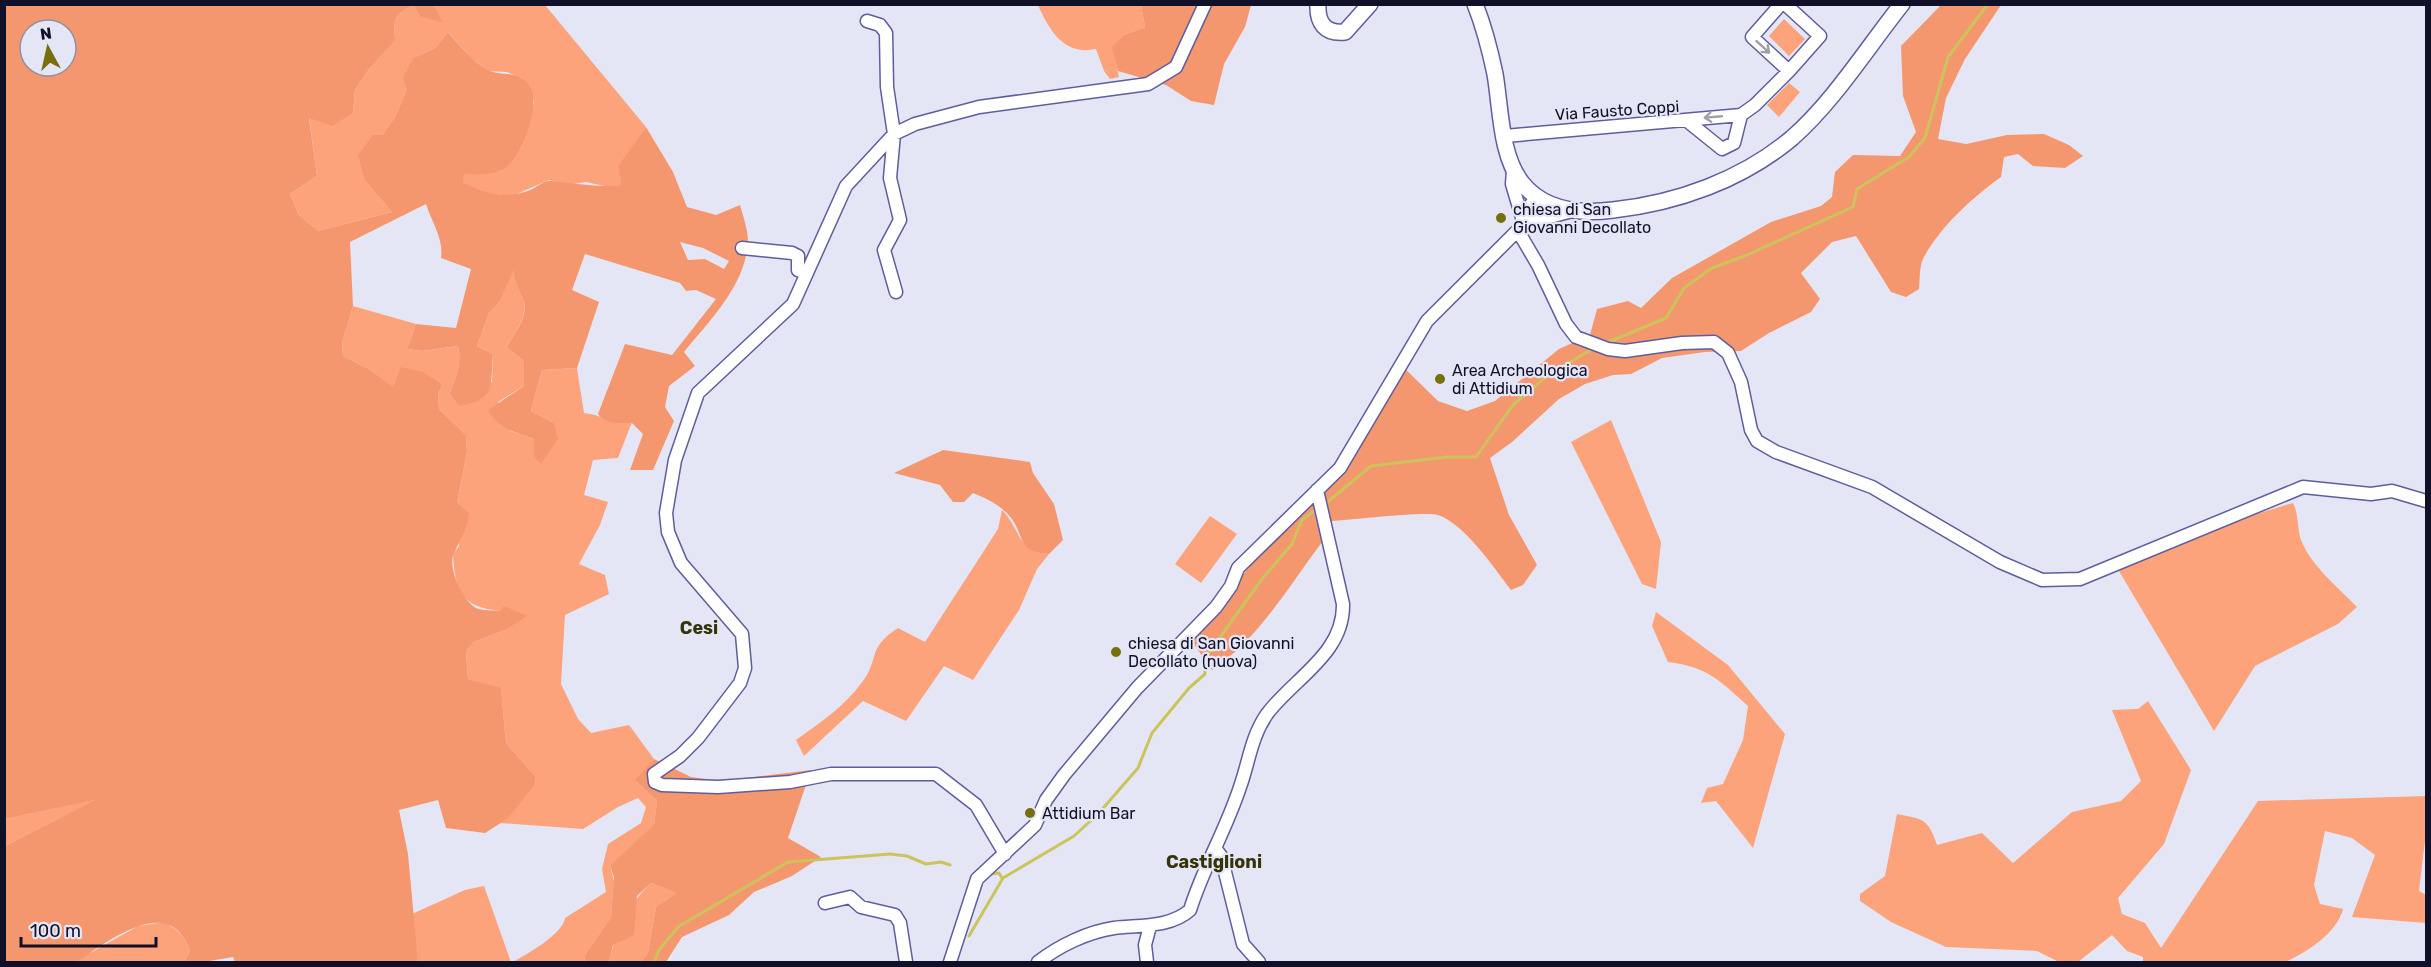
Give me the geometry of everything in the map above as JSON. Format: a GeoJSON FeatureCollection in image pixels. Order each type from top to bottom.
{"type":"FeatureCollection","features":[{"type":"Feature","properties":{"kind":"main road"},"geometry":{"type":"LineString","coordinates":[[1318,4],[1318,20],[1326,30],[1335,33],[1345,32],[1370,4]]}},
{"type":"Feature","properties":{"kind":"main road"},"geometry":{"type":"LineString","coordinates":[[1474,4],[1483,25],[1513,170],[1524,186],[1552,206],[1594,213],[1676,199],[1720,182],[1761,161],[1792,137],[1825,102],[1902,4]]}},
{"type":"Feature","properties":{"kind":"street"},"geometry":{"type":"LineString","coordinates":[[1005,854],[976,805],[936,774],[831,774],[790,782],[718,787],[662,786],[653,778],[654,774],[681,756],[698,738],[741,683],[745,668],[742,634],[681,563],[673,549],[666,513],[675,460],[698,393],[793,304],[846,186],[894,134],[915,124],[979,107],[1148,84],[1176,67],[1205,4]]}},
{"type":"Feature","properties":{"kind":"street"},"geometry":{"type":"LineString","coordinates":[[1686,120],[1741,115],[1755,105],[1790,71],[1820,36],[1783,4],[1752,37],[1790,71]]}},
{"type":"Feature","properties":{"kind":"street"},"geometry":{"type":"LineString","coordinates":[[867,21],[880,25],[886,33],[886,87],[894,134],[890,178],[900,220],[884,250],[896,292]]}},
{"type":"Feature","properties":{"kind":"street","name":"Via Fausto Coppi"},"geometry":{"type":"LineString","coordinates":[[1505,136],[1686,120],[1722,149],[1734,143],[1741,115]]}},
{"type":"Feature","properties":{"kind":"street"},"geometry":{"type":"LineString","coordinates":[[1513,170],[1512,184],[1538,265],[1566,324],[1576,337],[1608,349],[1625,351],[1682,343],[1714,342],[1728,353],[1740,382],[1751,430],[1757,441],[1776,452],[1872,487],[2000,562],[2042,580],[2080,579],[2304,487],[2371,494],[2391,491],[2427,501]]}},
{"type":"Feature","properties":{"kind":"street"},"geometry":{"type":"LineString","coordinates":[[950,963],[977,879],[1035,825],[1046,800],[1104,728],[1216,607],[1231,585],[1238,568],[1340,468],[1427,321],[1524,223],[1532,203],[1539,198]]}},
{"type":"Feature","properties":{"kind":"street"},"geometry":{"type":"LineString","coordinates":[[1524,223],[1572,211]]}},
{"type":"Feature","properties":{"kind":"street"},"geometry":{"type":"LineString","coordinates":[[742,248],[792,253],[798,256],[798,270],[805,273]]}},
{"type":"Feature","properties":{"kind":"street"},"geometry":{"type":"LineString","coordinates":[[1038,963],[1068,944],[1097,932],[1150,926],[1190,910],[1199,880],[1241,786],[1259,727],[1268,713],[1323,656],[1341,628],[1343,604],[1317,493]]}},
{"type":"Feature","properties":{"kind":"street"},"geometry":{"type":"LineString","coordinates":[[1215,848],[1221,856],[1243,944],[1258,963]]}},
{"type":"Feature","properties":{"kind":"street"},"geometry":{"type":"LineString","coordinates":[[825,903],[850,897],[861,907],[895,915],[900,923],[903,961]]}},
{"type":"Feature","properties":{"kind":"street"},"geometry":{"type":"LineString","coordinates":[[1147,963],[1145,945],[1150,926]]}},
{"type":"Feature","properties":{"kind":"shaded area"},"geometry":{"type":"Polygon","coordinates":[[[5,5],[414,5],[398,15],[395,23],[395,41],[369,69],[355,90],[353,113],[332,126],[309,118],[317,176],[290,194],[299,215],[318,231],[392,212],[365,181],[358,155],[373,135],[382,135],[395,117],[407,89],[403,78],[413,58],[435,48],[448,32],[482,66],[493,72],[520,77],[530,86],[533,95],[527,133],[508,166],[500,171],[487,174],[463,175],[463,182],[479,190],[505,195],[522,193],[548,181],[596,186],[621,185],[619,165],[646,127],[673,172],[687,207],[716,215],[740,205],[748,241],[746,257],[734,287],[725,301],[684,352],[695,366],[669,386],[665,407],[674,421],[653,470],[630,470],[643,434],[632,423],[609,422],[598,414],[625,344],[672,355],[716,299],[696,290],[686,291],[680,283],[585,254],[572,290],[599,302],[577,368],[542,370],[531,411],[554,423],[558,439],[541,464],[534,457],[534,439],[502,426],[488,410],[524,386],[524,361],[506,347],[520,326],[525,308],[514,269],[500,301],[489,313],[477,346],[493,354],[489,390],[480,400],[459,406],[450,393],[459,364],[458,346],[423,351],[407,349],[416,324],[456,328],[471,269],[441,258],[441,244],[426,204],[350,242],[353,306],[342,343],[343,356],[369,369],[393,387],[401,367],[423,372],[443,385],[438,393],[439,409],[466,435],[467,452],[457,503],[469,513],[452,559],[457,583],[466,598],[476,608],[500,611],[504,606],[527,616],[505,630],[474,642],[466,651],[468,679],[501,688],[506,743],[536,777],[535,785],[507,819],[485,833],[446,828],[438,800],[399,810],[408,854],[418,962],[235,962],[233,957],[204,962],[184,962],[190,951],[182,935],[172,927],[160,923],[134,928],[75,962],[51,964],[5,962],[5,846],[95,800],[5,819],[5,5]],[[680,242],[688,260],[705,259],[724,269],[729,261],[703,248],[680,242]]]}},
{"type":"Feature","properties":{"kind":"shaded area"},"geometry":{"type":"Polygon","coordinates":[[[414,5],[442,23],[434,5],[545,5],[646,127],[620,165],[621,185],[609,187],[586,182],[567,185],[549,180],[512,196],[479,192],[463,182],[463,175],[501,171],[528,128],[534,102],[530,86],[521,78],[507,72],[489,71],[471,58],[448,32],[435,48],[413,58],[407,89],[395,117],[382,135],[365,181],[392,212],[318,231],[299,215],[290,194],[317,176],[309,117],[353,113],[355,90],[369,69],[395,41],[395,23],[398,15],[414,5]]]}},
{"type":"Feature","properties":{"kind":"shaded area"},"geometry":{"type":"Polygon","coordinates":[[[414,5],[434,5],[443,23],[420,16],[414,5]]]}},
{"type":"Feature","properties":{"kind":"shaded area"},"geometry":{"type":"Polygon","coordinates":[[[1038,5],[1141,5],[1145,27],[1124,35],[1113,47],[1119,77],[1110,79],[1104,71],[1096,49],[1075,49],[1066,45],[1053,32],[1038,5]]]}},
{"type":"Feature","properties":{"kind":"shaded area"},"geometry":{"type":"Polygon","coordinates":[[[1141,5],[1251,5],[1245,27],[1224,64],[1214,105],[1191,101],[1166,85],[1118,71],[1112,47],[1124,35],[1145,27],[1141,5]]]}},
{"type":"Feature","properties":{"kind":"shaded area"},"geometry":{"type":"Polygon","coordinates":[[[1941,5],[2001,5],[1965,59],[1946,98],[1938,139],[1966,144],[2007,135],[2044,134],[2069,145],[2083,156],[2065,168],[2033,166],[2018,154],[2004,157],[2001,177],[1958,213],[1931,245],[1921,264],[1919,289],[1906,297],[1891,292],[1856,236],[1832,242],[1801,273],[1820,299],[1811,312],[1769,333],[1741,351],[1705,352],[1662,358],[1631,374],[1613,375],[1585,384],[1559,399],[1512,442],[1490,458],[1509,515],[1537,565],[1523,585],[1511,590],[1468,537],[1458,527],[1438,515],[1404,515],[1332,521],[1325,538],[1260,626],[1229,657],[1212,670],[1191,640],[1269,542],[1338,465],[1398,362],[1438,401],[1467,411],[1495,401],[1559,349],[1590,335],[1597,309],[1628,301],[1641,308],[1672,278],[1771,222],[1821,206],[1832,197],[1835,172],[1853,155],[1900,156],[1916,132],[1903,96],[1901,46],[1941,5]]]}},
{"type":"Feature","properties":{"kind":"shaded area"},"geometry":{"type":"Polygon","coordinates":[[[1784,19],[1805,39],[1789,56],[1769,36],[1784,19]]]}},
{"type":"Feature","properties":{"kind":"shaded area"},"geometry":{"type":"Polygon","coordinates":[[[1789,83],[1800,92],[1779,117],[1767,105],[1789,83]]]}},
{"type":"Feature","properties":{"kind":"shaded area"},"geometry":{"type":"Polygon","coordinates":[[[514,266],[515,279],[524,302],[524,314],[506,347],[524,361],[524,386],[498,402],[511,431],[534,439],[534,457],[554,423],[531,411],[542,370],[577,368],[584,413],[617,422],[632,422],[618,458],[593,460],[584,495],[608,502],[600,525],[579,564],[605,575],[609,594],[565,615],[561,684],[578,719],[591,733],[629,725],[654,759],[636,781],[657,801],[654,826],[610,865],[614,882],[611,917],[584,956],[585,962],[513,962],[551,937],[563,924],[565,918],[606,892],[602,869],[608,844],[641,823],[646,807],[638,798],[618,807],[583,829],[500,823],[535,785],[536,777],[506,743],[501,689],[468,679],[466,651],[474,642],[505,630],[500,611],[477,606],[469,601],[459,588],[456,578],[453,554],[459,546],[457,503],[467,452],[466,435],[439,409],[438,393],[443,385],[435,381],[393,388],[369,369],[343,356],[342,343],[353,306],[416,324],[407,349],[423,351],[458,346],[459,364],[450,393],[492,382],[493,354],[477,346],[489,313],[500,301],[514,266]]]}},
{"type":"Feature","properties":{"kind":"shaded area"},"geometry":{"type":"Polygon","coordinates":[[[1611,420],[1661,542],[1656,589],[1642,584],[1571,442],[1611,420]]]}},
{"type":"Feature","properties":{"kind":"shaded area"},"geometry":{"type":"Polygon","coordinates":[[[943,450],[1030,462],[1033,473],[1054,504],[1063,540],[1049,554],[1032,551],[1024,543],[1012,519],[1004,510],[989,500],[973,493],[964,502],[953,502],[940,485],[894,473],[943,450]]]}},
{"type":"Feature","properties":{"kind":"shaded area"},"geometry":{"type":"Polygon","coordinates":[[[2293,503],[2301,540],[2311,559],[2357,607],[2338,624],[2255,666],[2214,731],[2116,566],[2203,530],[2293,503]]]}},
{"type":"Feature","properties":{"kind":"shaded area"},"geometry":{"type":"Polygon","coordinates":[[[1002,510],[1025,545],[1039,553],[1049,554],[1037,569],[1019,610],[973,680],[944,666],[906,721],[863,701],[804,756],[796,740],[832,713],[856,690],[868,673],[877,648],[888,635],[898,628],[925,642],[998,529],[1002,510]]]}},
{"type":"Feature","properties":{"kind":"shaded area"},"geometry":{"type":"Polygon","coordinates":[[[1210,516],[1237,534],[1201,583],[1175,564],[1210,516]]]}},
{"type":"Feature","properties":{"kind":"shaded area"},"geometry":{"type":"Polygon","coordinates":[[[1656,612],[1728,665],[1785,734],[1753,848],[1716,801],[1701,803],[1707,788],[1723,784],[1743,740],[1748,706],[1703,671],[1668,662],[1652,626],[1656,612]]]}},
{"type":"Feature","properties":{"kind":"shaded area"},"geometry":{"type":"Polygon","coordinates":[[[2148,701],[2191,770],[2164,844],[2118,898],[2122,914],[2145,923],[2161,948],[2258,801],[2426,796],[2426,832],[2419,891],[2426,895],[2426,923],[2352,917],[2375,855],[2352,838],[2325,831],[2314,885],[2320,904],[2343,909],[2335,926],[2328,933],[2312,947],[2286,962],[2143,962],[2143,957],[2127,951],[2112,935],[2078,962],[2059,962],[2037,951],[1946,947],[1891,922],[1860,901],[1860,894],[1885,876],[1897,814],[1923,821],[1931,829],[1937,845],[1982,833],[2013,863],[2072,812],[2121,801],[2141,781],[2112,710],[2138,709],[2148,701]]]}},
{"type":"Feature","properties":{"kind":"shaded area"},"geometry":{"type":"Polygon","coordinates":[[[654,759],[691,777],[722,781],[811,770],[788,838],[821,857],[792,876],[754,892],[729,915],[682,937],[666,962],[641,962],[648,952],[656,907],[677,893],[651,883],[637,896],[634,935],[613,945],[609,962],[585,962],[584,956],[611,917],[614,878],[610,865],[654,825],[657,801],[635,780],[654,759]]]}},
{"type":"Feature","properties":{"kind":"shaded area"},"geometry":{"type":"Polygon","coordinates":[[[98,799],[5,846],[5,819],[98,799]]]}},
{"type":"Feature","properties":{"kind":"shaded area"},"geometry":{"type":"Polygon","coordinates":[[[651,883],[678,893],[656,907],[648,952],[641,962],[609,962],[624,920],[636,900],[651,883]]]}},
{"type":"Feature","properties":{"kind":"shaded area"},"geometry":{"type":"Polygon","coordinates":[[[484,886],[511,962],[418,962],[412,914],[465,890],[484,886]]]}},
{"type":"Feature","properties":{"kind":"shaded area"},"geometry":{"type":"Polygon","coordinates":[[[164,922],[180,933],[186,941],[190,951],[184,962],[74,962],[138,926],[164,922]]]}},
{"type":"Feature","properties":{"kind":"waterway"},"geometry":{"type":"LineString","coordinates":[[1606,343],[1666,318],[1684,288],[1712,268],[1747,255],[1853,207],[1857,189],[1909,157],[1925,138],[1948,57],[1988,4]]}},
{"type":"Feature","properties":{"kind":"waterway"},"geometry":{"type":"LineString","coordinates":[[1325,504],[1371,466],[1447,457],[1476,457],[1513,405],[1547,376],[1594,348]]}},
{"type":"Feature","properties":{"kind":"waterway"},"geometry":{"type":"LineString","coordinates":[[969,936],[1003,878],[1074,836],[1098,814],[1138,768],[1152,733],[1189,688],[1205,674],[1204,663],[1208,654],[1262,579],[1292,544],[1302,520],[1317,509]]}},
{"type":"Feature","properties":{"kind":"waterway"},"geometry":{"type":"LineString","coordinates":[[654,962],[659,950],[678,927],[788,862],[890,854],[907,856],[926,864],[941,862],[950,865]]}},
{"type":"Feature","properties":{"kind":"waterway"},"geometry":{"type":"LineString","coordinates":[[992,874],[999,873],[1002,878]]}},
{"type":"Feature","properties":{"kind":"place","name":"chiesa di San Giovanni Decollato"},"geometry":{"type":"Point","coordinates":[1501,218]}},
{"type":"Feature","properties":{"kind":"place","name":"Area Archeologica di Attidium"},"geometry":{"type":"Point","coordinates":[1440,379]}},
{"type":"Feature","properties":{"kind":"place","name":"chiesa di San Giovanni Decollato (nuova)"},"geometry":{"type":"Point","coordinates":[1116,652]}},
{"type":"Feature","properties":{"kind":"place","name":"Attidium Bar"},"geometry":{"type":"Point","coordinates":[1030,813]}},
{"type":"Feature","properties":{"kind":"district","name":"Cesi"},"geometry":{"type":"Point","coordinates":[699,628]}},
{"type":"Feature","properties":{"kind":"district","name":"Castiglioni"},"geometry":{"type":"Point","coordinates":[1214,862]}}]}
